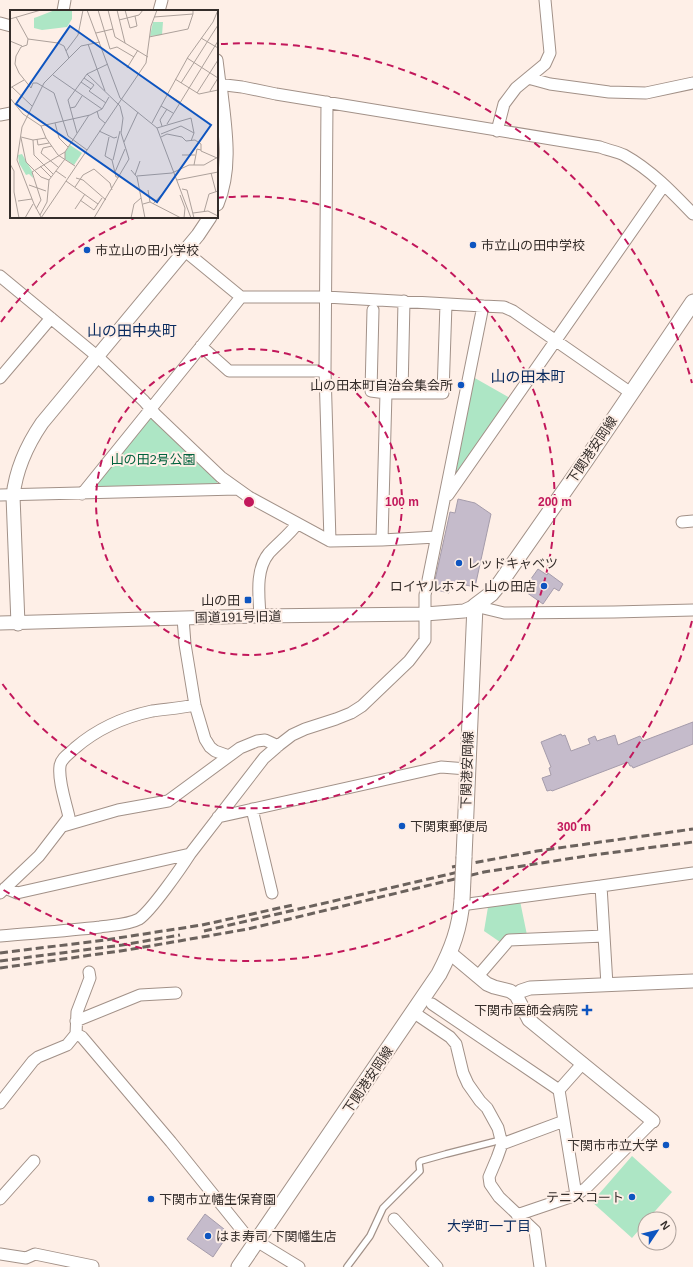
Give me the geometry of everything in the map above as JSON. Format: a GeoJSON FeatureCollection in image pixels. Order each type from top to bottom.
{"type":"FeatureCollection","features":[{"type":"Feature","properties":{"kind":"main road","name":"下関港安岡線"},"geometry":{"type":"LineString","coordinates":[[239,1267],[439,974],[450,953],[459,923],[462,903],[475,606],[491,594],[500,583],[586,460],[693,302]]}},
{"type":"Feature","properties":{"kind":"street"},"geometry":{"type":"LineString","coordinates":[[63,10],[65,0]]}},
{"type":"Feature","properties":{"kind":"street"},"geometry":{"type":"LineString","coordinates":[[159,10],[162,0]]}},
{"type":"Feature","properties":{"kind":"street"},"geometry":{"type":"LineString","coordinates":[[497,131],[504,104],[516,88],[545,64],[550,53],[545,0]]}},
{"type":"Feature","properties":{"kind":"street"},"geometry":{"type":"LineString","coordinates":[[0,23],[10,26]]}},
{"type":"Feature","properties":{"kind":"street"},"geometry":{"type":"LineString","coordinates":[[528,78],[550,84],[609,92],[646,93],[693,83]]}},
{"type":"Feature","properties":{"kind":"street"},"geometry":{"type":"LineString","coordinates":[[218,201],[223,188],[226,168],[224,130],[218,84],[608,150],[623,155],[644,168],[664,185],[693,214]]}},
{"type":"Feature","properties":{"kind":"street"},"geometry":{"type":"LineString","coordinates":[[327,102],[325,371],[330,541]]}},
{"type":"Feature","properties":{"kind":"street"},"geometry":{"type":"LineString","coordinates":[[0,115],[10,113]]}},
{"type":"Feature","properties":{"kind":"street"},"geometry":{"type":"LineString","coordinates":[[445,499],[664,185]]}},
{"type":"Feature","properties":{"kind":"street"},"geometry":{"type":"LineString","coordinates":[[18,624],[13,496],[15,482],[21,462],[37,430],[185,251],[209,218]]}},
{"type":"Feature","properties":{"kind":"street"},"geometry":{"type":"LineString","coordinates":[[185,251],[241,297],[326,297],[504,307],[513,311],[556,340],[631,393]]}},
{"type":"Feature","properties":{"kind":"street"},"geometry":{"type":"LineString","coordinates":[[0,276],[98,357],[222,477],[237,489],[297,524],[330,541],[382,540],[436,536]]}},
{"type":"Feature","properties":{"kind":"street"},"geometry":{"type":"LineString","coordinates":[[82,494],[241,297]]}},
{"type":"Feature","properties":{"kind":"street"},"geometry":{"type":"LineString","coordinates":[[402,393],[404,301]]}},
{"type":"Feature","properties":{"kind":"street"},"geometry":{"type":"LineString","coordinates":[[373,310],[371,391],[386,393],[443,393],[446,304]]}},
{"type":"Feature","properties":{"kind":"street"},"geometry":{"type":"LineString","coordinates":[[0,936],[86,930],[134,921],[141,917],[166,888],[190,854],[264,758],[292,735],[351,713],[362,706],[409,661],[425,640],[425,595],[483,306]]}},
{"type":"Feature","properties":{"kind":"street"},"geometry":{"type":"LineString","coordinates":[[0,378],[51,318]]}},
{"type":"Feature","properties":{"kind":"street"},"geometry":{"type":"LineString","coordinates":[[201,346],[229,371],[325,371]]}},
{"type":"Feature","properties":{"kind":"street"},"geometry":{"type":"LineString","coordinates":[[382,540],[386,393]]}},
{"type":"Feature","properties":{"kind":"street"},"geometry":{"type":"LineString","coordinates":[[0,495],[13,496],[237,489]]}},
{"type":"Feature","properties":{"kind":"street"},"geometry":{"type":"LineString","coordinates":[[260,616],[260,576],[263,562],[297,524]]}},
{"type":"Feature","properties":{"kind":"street"},"geometry":{"type":"LineString","coordinates":[[475,606],[504,612],[693,610]]}},
{"type":"Feature","properties":{"kind":"street","name":"国道191号旧道"},"geometry":{"type":"LineString","coordinates":[[0,623],[18,624],[260,616],[424,614],[464,611],[475,606]]}},
{"type":"Feature","properties":{"kind":"street"},"geometry":{"type":"LineString","coordinates":[[183,618],[185,644],[195,705],[205,740],[214,751],[229,756]]}},
{"type":"Feature","properties":{"kind":"street"},"geometry":{"type":"LineString","coordinates":[[3,891],[39,856],[69,818],[64,800],[60,767],[64,758],[88,738],[115,722],[152,711],[195,705]]}},
{"type":"Feature","properties":{"kind":"street"},"geometry":{"type":"LineString","coordinates":[[63,826],[118,810],[168,801],[247,744],[265,740],[278,746]]}},
{"type":"Feature","properties":{"kind":"street"},"geometry":{"type":"LineString","coordinates":[[218,817],[441,767],[467,769]]}},
{"type":"Feature","properties":{"kind":"street"},"geometry":{"type":"LineString","coordinates":[[252,809],[272,893]]}},
{"type":"Feature","properties":{"kind":"street"},"geometry":{"type":"LineString","coordinates":[[3,891],[18,893],[190,854]]}},
{"type":"Feature","properties":{"kind":"street"},"geometry":{"type":"LineString","coordinates":[[462,903],[693,873]]}},
{"type":"Feature","properties":{"kind":"street"},"geometry":{"type":"LineString","coordinates":[[601,886],[607,986]]}},
{"type":"Feature","properties":{"kind":"street"},"geometry":{"type":"LineString","coordinates":[[478,976],[509,940],[604,936]]}},
{"type":"Feature","properties":{"kind":"street"},"geometry":{"type":"LineString","coordinates":[[450,953],[487,984],[510,991],[516,996],[529,1020],[653,1121],[586,1188],[576,1195],[516,1215]]}},
{"type":"Feature","properties":{"kind":"street"},"geometry":{"type":"LineString","coordinates":[[0,1103],[32,1060],[61,1048],[71,1041],[76,1034],[77,1012],[90,978],[89,972]]}},
{"type":"Feature","properties":{"kind":"street"},"geometry":{"type":"LineString","coordinates":[[516,996],[521,991],[530,988],[607,986],[693,981]]}},
{"type":"Feature","properties":{"kind":"street"},"geometry":{"type":"LineString","coordinates":[[76,1021],[140,995],[176,992]]}},
{"type":"Feature","properties":{"kind":"street"},"geometry":{"type":"LineString","coordinates":[[432,1004],[559,1090],[576,1195]]}},
{"type":"Feature","properties":{"kind":"street"},"geometry":{"type":"LineString","coordinates":[[413,1012],[450,1037],[456,1044],[463,1073],[468,1084],[491,1114],[498,1128],[502,1142],[489,1179],[490,1184],[499,1197],[516,1215],[535,1231],[540,1267]]}},
{"type":"Feature","properties":{"kind":"street"},"geometry":{"type":"LineString","coordinates":[[76,1034],[82,1037],[112,1070],[237,1226],[245,1234],[257,1242],[299,1267]]}},
{"type":"Feature","properties":{"kind":"street"},"geometry":{"type":"LineString","coordinates":[[559,1090],[583,1063]]}},
{"type":"Feature","properties":{"kind":"street"},"geometry":{"type":"LineString","coordinates":[[502,1142],[564,1121]]}},
{"type":"Feature","properties":{"kind":"street"},"geometry":{"type":"LineString","coordinates":[[0,1199],[34,1160]]}},
{"type":"Feature","properties":{"kind":"street"},"geometry":{"type":"LineString","coordinates":[[394,1219],[437,1267]]}},
{"type":"Feature","properties":{"kind":"street"},"geometry":{"type":"LineString","coordinates":[[0,1254],[26,1258],[35,1254],[93,1266]]}},
{"type":"Feature","properties":{"kind":"lane"},"geometry":{"type":"LineString","coordinates":[[347,1267],[370,1236],[383,1208],[420,1171],[420,1161],[502,1142]]}},
{"type":"Feature","properties":{"kind":"green space"},"geometry":{"type":"Polygon","coordinates":[[[473,377],[510,398],[456,475],[454,474],[473,377]]]}},
{"type":"Feature","properties":{"kind":"green space","name":"山の田2号公園"},"geometry":{"type":"Polygon","coordinates":[[[149,419],[155,419],[218,481],[215,486],[98,489],[95,485],[149,419]]]}},
{"type":"Feature","properties":{"kind":"green space"},"geometry":{"type":"Polygon","coordinates":[[[520,901],[527,935],[500,942],[484,931],[488,907],[520,901]]]}},
{"type":"Feature","properties":{"kind":"green space","name":"テニスコート"},"geometry":{"type":"Polygon","coordinates":[[[632,1156],[672,1192],[655,1211],[637,1211],[637,1232],[632,1238],[592,1202],[632,1156]]]}},
{"type":"Feature","properties":{"kind":"building","name":"レッドキャベツ"},"geometry":{"type":"Polygon","coordinates":[[[458,499],[475,503],[491,514],[475,587],[451,582],[449,593],[433,589],[450,512],[455,513],[458,499]]]}},
{"type":"Feature","properties":{"kind":"building","name":"ロイヤルホスト 山の田店"},"geometry":{"type":"Polygon","coordinates":[[[538,569],[547,575],[548,573],[563,584],[559,591],[554,588],[543,604],[523,590],[538,569]]]}},
{"type":"Feature","properties":{"kind":"building"},"geometry":{"type":"Polygon","coordinates":[[[693,722],[693,744],[633,768],[628,762],[552,791],[547,791],[542,778],[551,775],[549,768],[551,767],[541,742],[561,734],[562,736],[565,735],[571,751],[590,744],[588,739],[595,736],[597,741],[615,735],[618,745],[640,736],[643,741],[693,722]]]}},
{"type":"Feature","properties":{"kind":"building","name":"はま寿司 下関幡生店"},"geometry":{"type":"Polygon","coordinates":[[[205,1214],[229,1233],[213,1257],[187,1239],[205,1214]]]}},
{"type":"Feature","properties":{"kind":"railway"},"geometry":{"type":"LineString","coordinates":[[452,867],[537,851],[693,829]]}},
{"type":"Feature","properties":{"kind":"railway"},"geometry":{"type":"LineString","coordinates":[[0,968],[127,950],[248,929],[484,872],[586,856],[693,842]]}},
{"type":"Feature","properties":{"kind":"railway"},"geometry":{"type":"LineString","coordinates":[[204,931],[463,871]]}},
{"type":"Feature","properties":{"kind":"railway"},"geometry":{"type":"LineString","coordinates":[[0,953],[105,940],[202,925],[293,905]]}},
{"type":"Feature","properties":{"kind":"railway"},"geometry":{"type":"LineString","coordinates":[[0,961],[122,945],[180,935]]}},
{"type":"Feature","properties":{"kind":"place","name":"市立山の田中学校"},"geometry":{"type":"Point","coordinates":[473,245]}},
{"type":"Feature","properties":{"kind":"place","name":"市立山の田小学校"},"geometry":{"type":"Point","coordinates":[87,250]}},
{"type":"Feature","properties":{"kind":"place","name":"山の田本町自治会集会所"},"geometry":{"type":"Point","coordinates":[461,385]}},
{"type":"Feature","properties":{"kind":"place","name":"レッドキャベツ"},"geometry":{"type":"Point","coordinates":[459,563]}},
{"type":"Feature","properties":{"kind":"place","name":"ロイヤルホスト 山の田店"},"geometry":{"type":"Point","coordinates":[544,586]}},
{"type":"Feature","properties":{"kind":"place","name":"山の田"},"geometry":{"type":"Point","coordinates":[248,600]}},
{"type":"Feature","properties":{"kind":"place","name":"下関東郵便局"},"geometry":{"type":"Point","coordinates":[402,826]}},
{"type":"Feature","properties":{"kind":"place","name":"下関市医師会病院"},"geometry":{"type":"Point","coordinates":[587,1010]}},
{"type":"Feature","properties":{"kind":"place","name":"下関市市立大学"},"geometry":{"type":"Point","coordinates":[666,1145]}},
{"type":"Feature","properties":{"kind":"place","name":"テニスコート"},"geometry":{"type":"Point","coordinates":[632,1197]}},
{"type":"Feature","properties":{"kind":"place","name":"下関市立幡生保育園"},"geometry":{"type":"Point","coordinates":[151,1199]}},
{"type":"Feature","properties":{"kind":"place","name":"はま寿司 下関幡生店"},"geometry":{"type":"Point","coordinates":[208,1236]}},
{"type":"Feature","properties":{"kind":"district","name":"山の田中央町"},"geometry":{"type":"Point","coordinates":[132,330]}},
{"type":"Feature","properties":{"kind":"district","name":"山の田本町"},"geometry":{"type":"Point","coordinates":[528,376]}},
{"type":"Feature","properties":{"kind":"district","name":"大学町一丁目"},"geometry":{"type":"Point","coordinates":[489,1226]}}]}
